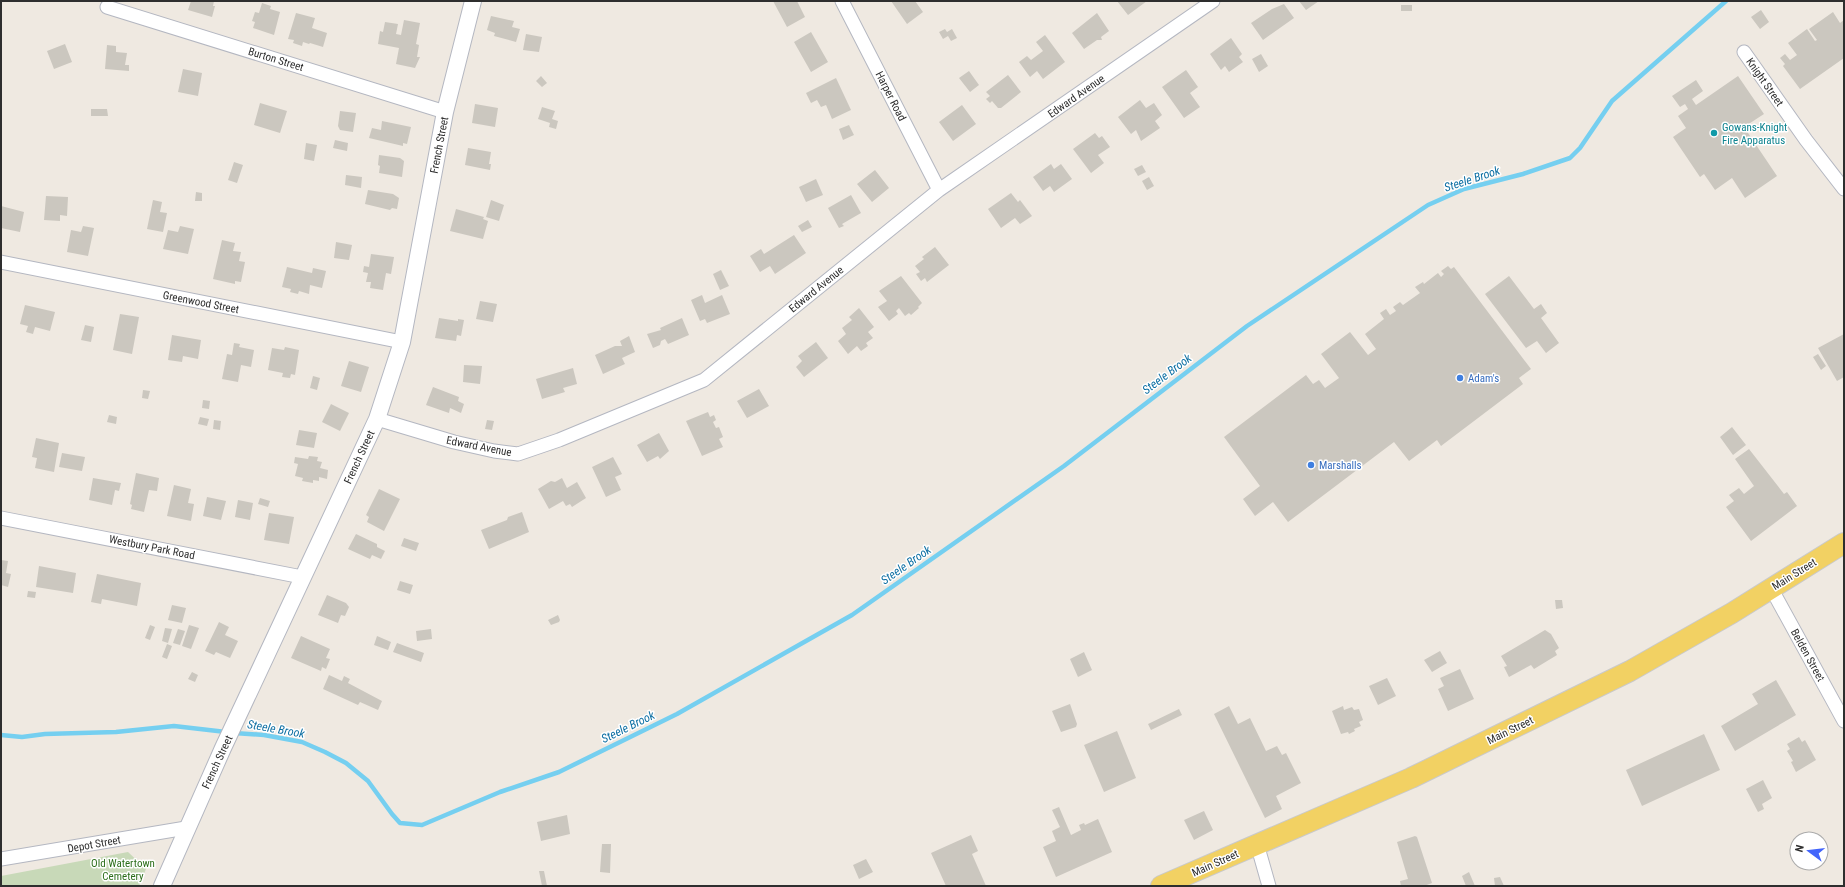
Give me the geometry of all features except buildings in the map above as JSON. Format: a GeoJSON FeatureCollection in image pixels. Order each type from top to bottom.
{"type":"FeatureCollection","features":[{"type":"Feature","properties":{"kind":"main road","name":"Main Street"},"geometry":{"type":"LineString","coordinates":[[1161,886],[1257,844],[1351,806],[1630,671],[1772,588],[1844,543]]}},
{"type":"Feature","properties":{"kind":"street","name":"French Street"},"geometry":{"type":"LineString","coordinates":[[162,886],[222,748],[377,419],[402,342],[445,112],[473,1]]}},
{"type":"Feature","properties":{"kind":"street","name":"Harper Road"},"geometry":{"type":"LineString","coordinates":[[842,1],[939,190]]}},
{"type":"Feature","properties":{"kind":"street","name":"Edward Avenue"},"geometry":{"type":"LineString","coordinates":[[377,419],[454,442],[518,454],[559,440],[704,380],[939,190],[1213,1]]}},
{"type":"Feature","properties":{"kind":"street","name":"Burton Street"},"geometry":{"type":"LineString","coordinates":[[107,7],[445,112]]}},
{"type":"Feature","properties":{"kind":"street","name":"Knight Street"},"geometry":{"type":"LineString","coordinates":[[1744,52],[1806,140],[1844,189]]}},
{"type":"Feature","properties":{"kind":"street","name":"Greenwood Street"},"geometry":{"type":"LineString","coordinates":[[1,262],[402,342]]}},
{"type":"Feature","properties":{"kind":"street","name":"Westbury Park Road"},"geometry":{"type":"LineString","coordinates":[[1,518],[302,577]]}},
{"type":"Feature","properties":{"kind":"street","name":"Belden Street"},"geometry":{"type":"LineString","coordinates":[[1772,588],[1844,721]]}},
{"type":"Feature","properties":{"kind":"street","name":"Depot Street"},"geometry":{"type":"LineString","coordinates":[[1,859],[186,828]]}},
{"type":"Feature","properties":{"kind":"street"},"geometry":{"type":"LineString","coordinates":[[1257,844],[1269,886]]}},
{"type":"Feature","properties":{"kind":"green space","name":"Old Watertown Cemetery"},"geometry":{"type":"Polygon","coordinates":[[[128,852],[146,869],[139,886],[1,886],[1,876],[128,852]]]}},
{"type":"Feature","properties":{"kind":"waterway","name":"Steele Brook"},"geometry":{"type":"LineString","coordinates":[[234,733],[264,735],[302,742],[346,763],[368,781],[400,823],[422,825],[500,792],[559,772],[677,714],[852,615],[1064,466],[1247,326],[1428,205],[1464,189],[1523,174],[1570,158],[1580,148],[1612,101],[1726,1]]}},
{"type":"Feature","properties":{"kind":"waterway","name":"Steele Brook"},"geometry":{"type":"LineString","coordinates":[[1,735],[22,737],[45,734],[116,732],[174,726],[226,732]]}},
{"type":"Feature","properties":{"kind":"place","name":"Gowans-Knight Fire Apparatus"},"geometry":{"type":"Point","coordinates":[1714,133]}},
{"type":"Feature","properties":{"kind":"place","name":"Adam's"},"geometry":{"type":"Point","coordinates":[1460,378]}},
{"type":"Feature","properties":{"kind":"place","name":"Marshalls"},"geometry":{"type":"Point","coordinates":[1311,465]}}]}
